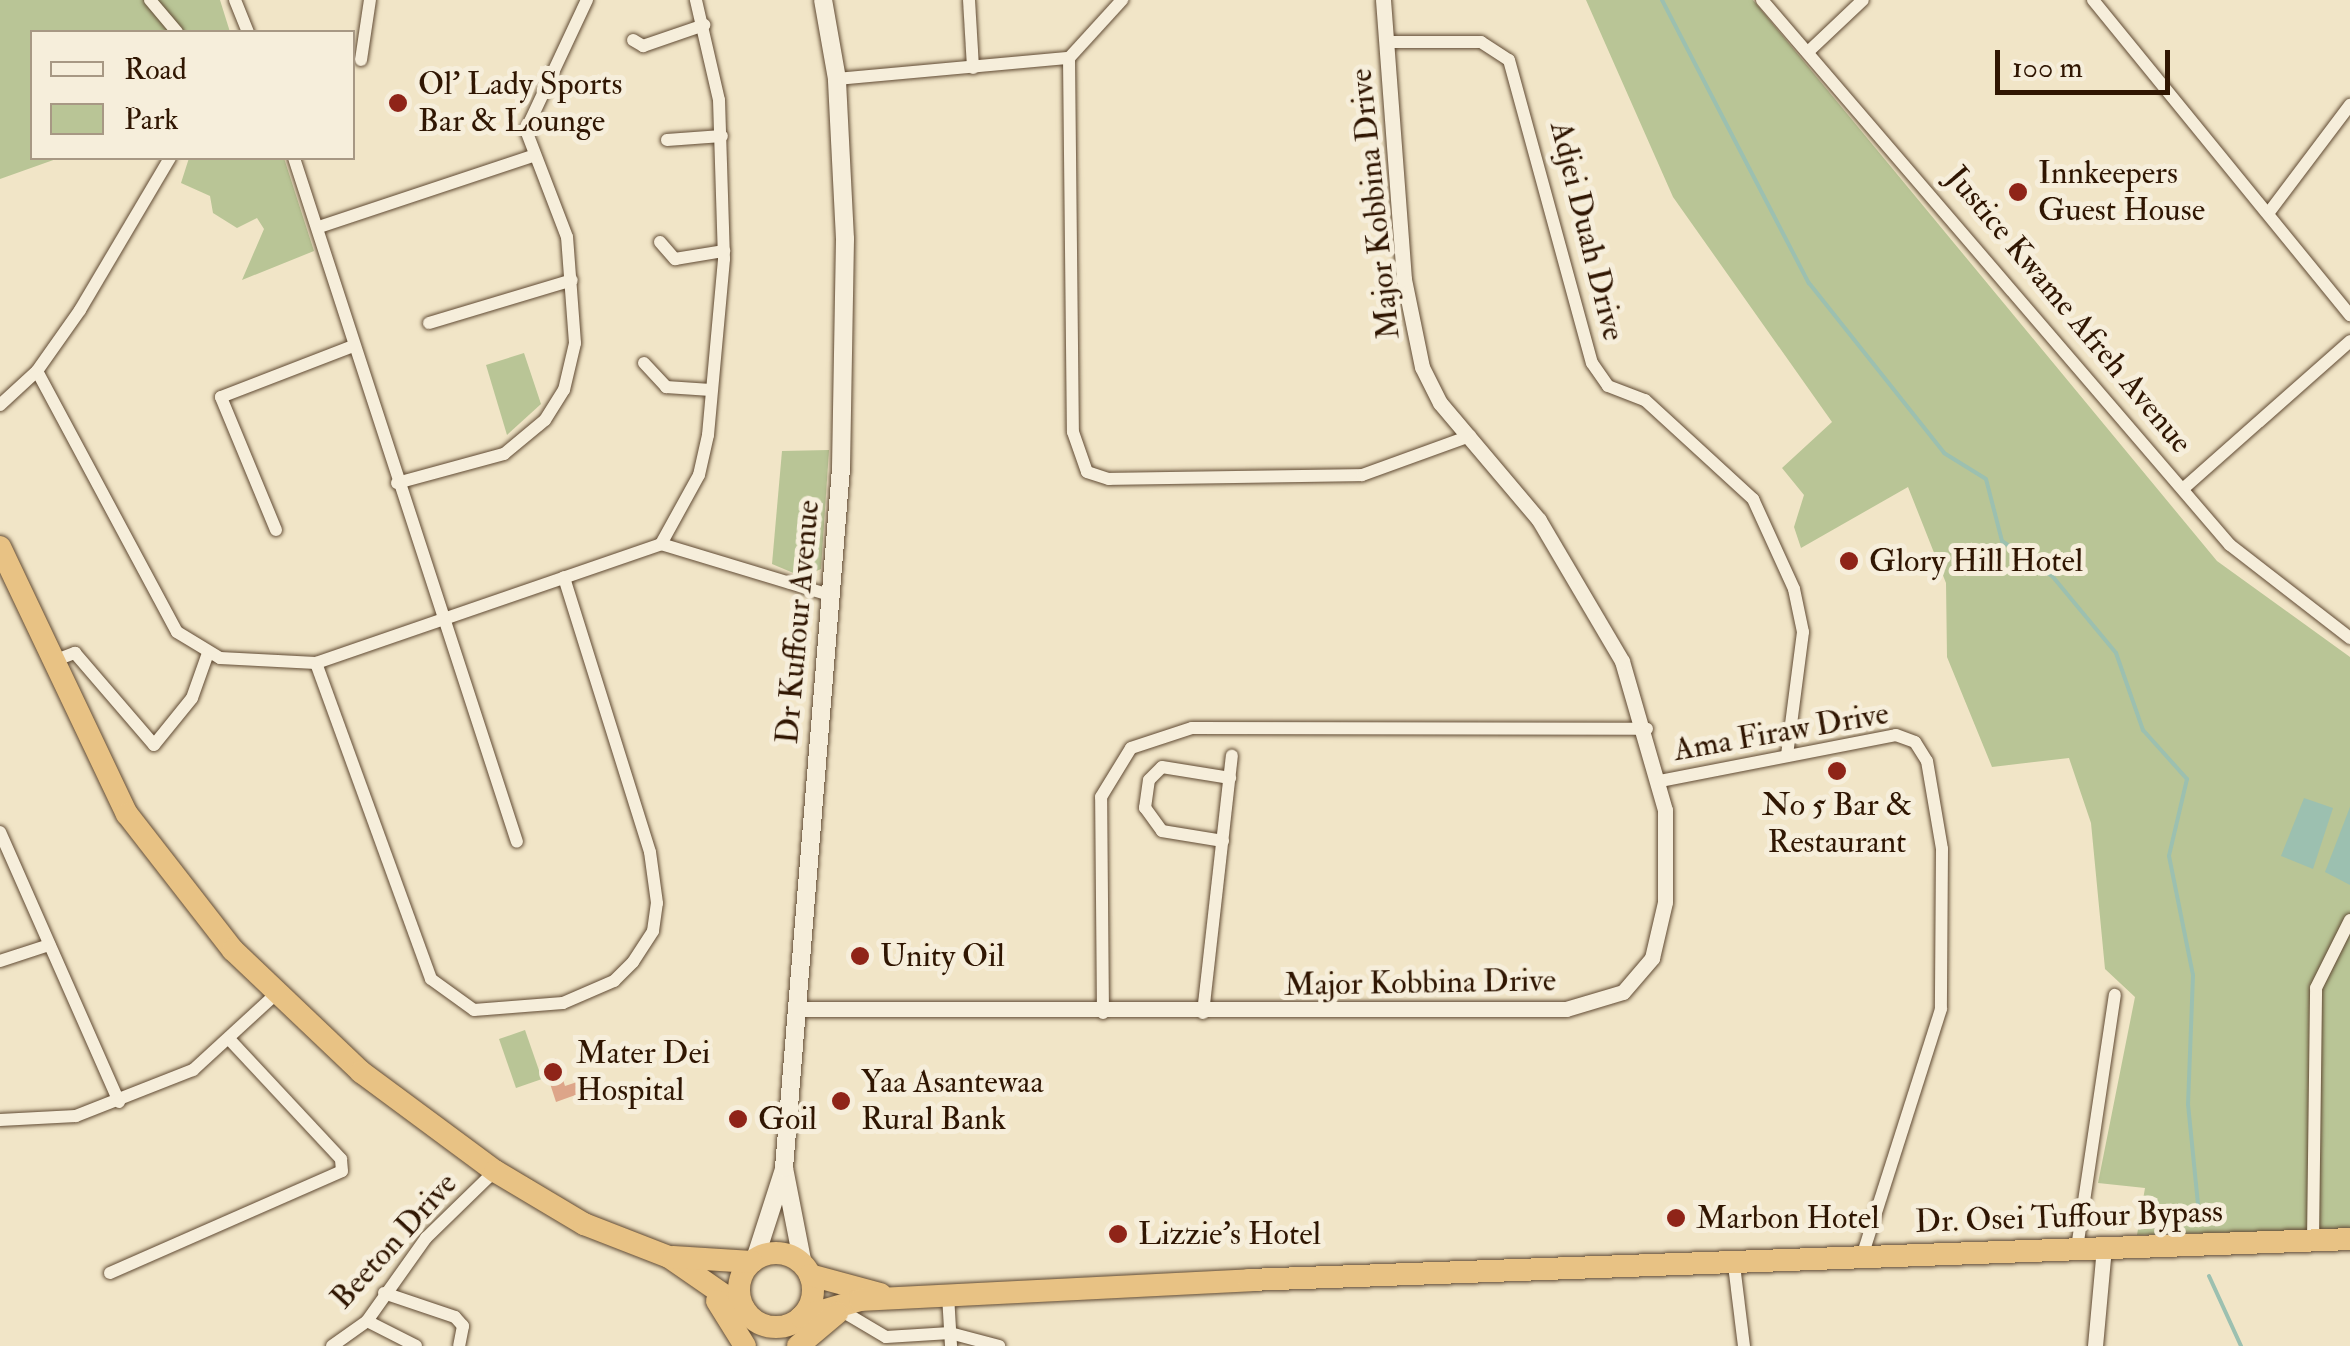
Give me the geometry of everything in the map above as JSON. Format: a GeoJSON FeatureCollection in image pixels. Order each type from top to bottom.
{"type":"FeatureCollection","features":[{"type":"Feature","properties":{"kind":"highway"},"geometry":{"type":"LineString","coordinates":[[0,547],[7,581],[117,798],[174,882],[277,993],[361,1072],[495,1171],[584,1224],[676,1262],[776,1327],[799,1318]]}},
{"type":"Feature","properties":{"kind":"highway","name":"Dr. Osei Tuffour Bypass"},"geometry":{"type":"LineString","coordinates":[[799,1318],[887,1298],[2350,1239]]}},
{"type":"Feature","properties":{"kind":"highway"},"geometry":{"type":"LineString","coordinates":[[676,1262],[754,1261],[775,1253],[806,1270],[810,1304],[799,1318],[789,1346]]}},
{"type":"Feature","properties":{"kind":"highway"},"geometry":{"type":"LineString","coordinates":[[754,1261],[739,1284],[754,1346]]}},
{"type":"Feature","properties":{"kind":"highway"},"geometry":{"type":"LineString","coordinates":[[676,1262],[736,1323],[746,1346]]}},
{"type":"Feature","properties":{"kind":"highway","name":"Dr. Osei Tuffour Bypass"},"geometry":{"type":"LineString","coordinates":[[806,1270],[887,1298]]}},
{"type":"Feature","properties":{"kind":"highway"},"geometry":{"type":"LineString","coordinates":[[798,1346],[842,1311],[887,1298]]}},
{"type":"Feature","properties":{"kind":"main road","name":"Dr Kuffour Avenue"},"geometry":{"type":"LineString","coordinates":[[784,1168],[830,595],[844,277],[837,79],[823,0]]}},
{"type":"Feature","properties":{"kind":"main road"},"geometry":{"type":"LineString","coordinates":[[754,1261],[784,1168]]}},
{"type":"Feature","properties":{"kind":"main road"},"geometry":{"type":"LineString","coordinates":[[784,1168],[806,1270]]}},
{"type":"Feature","properties":{"kind":"street"},"geometry":{"type":"LineString","coordinates":[[150,0],[175,30]]}},
{"type":"Feature","properties":{"kind":"street"},"geometry":{"type":"LineString","coordinates":[[235,0],[247,30]]}},
{"type":"Feature","properties":{"kind":"street"},"geometry":{"type":"LineString","coordinates":[[361,60],[370,0]]}},
{"type":"Feature","properties":{"kind":"street"},"geometry":{"type":"LineString","coordinates":[[396,482],[504,454],[545,420],[572,364],[572,280],[559,208],[532,156],[526,130],[587,0]]}},
{"type":"Feature","properties":{"kind":"street"},"geometry":{"type":"LineString","coordinates":[[661,544],[699,475],[724,252],[722,136],[704,25],[696,0]]}},
{"type":"Feature","properties":{"kind":"street"},"geometry":{"type":"LineString","coordinates":[[969,0],[973,68]]}},
{"type":"Feature","properties":{"kind":"street"},"geometry":{"type":"LineString","coordinates":[[837,79],[1069,58],[1122,0]]}},
{"type":"Feature","properties":{"kind":"street","name":"Major Kobbina Drive"},"geometry":{"type":"LineString","coordinates":[[798,1009],[1203,1013],[1566,1009],[1623,992],[1652,958],[1663,922],[1660,781],[1647,730],[1595,605],[1431,388],[1410,316],[1383,0]]}},
{"type":"Feature","properties":{"kind":"street","name":"Justice Kwame Afreh Avenue"},"geometry":{"type":"LineString","coordinates":[[1762,0],[2250,564],[2350,638]]}},
{"type":"Feature","properties":{"kind":"street"},"geometry":{"type":"LineString","coordinates":[[1809,51],[1863,0]]}},
{"type":"Feature","properties":{"kind":"street"},"geometry":{"type":"LineString","coordinates":[[2092,0],[2270,211],[2350,314]]}},
{"type":"Feature","properties":{"kind":"street"},"geometry":{"type":"LineString","coordinates":[[633,40],[643,46],[704,25]]}},
{"type":"Feature","properties":{"kind":"street","name":"Adjei Duah Drive"},"geometry":{"type":"LineString","coordinates":[[1386,42],[1480,42],[1509,60],[1592,363],[1608,386],[1645,400],[1753,499],[1794,588],[1803,632],[1787,756]]}},
{"type":"Feature","properties":{"kind":"street"},"geometry":{"type":"LineString","coordinates":[[1069,58],[1073,432],[1088,472],[1109,479],[1362,474],[1470,436]]}},
{"type":"Feature","properties":{"kind":"street"},"geometry":{"type":"LineString","coordinates":[[2270,211],[2350,105]]}},
{"type":"Feature","properties":{"kind":"street"},"geometry":{"type":"LineString","coordinates":[[666,140],[722,136]]}},
{"type":"Feature","properties":{"kind":"street"},"geometry":{"type":"LineString","coordinates":[[320,227],[532,156]]}},
{"type":"Feature","properties":{"kind":"street"},"geometry":{"type":"LineString","coordinates":[[0,405],[38,370],[169,160]]}},
{"type":"Feature","properties":{"kind":"street"},"geometry":{"type":"LineString","coordinates":[[295,160],[320,227],[396,482],[517,842]]}},
{"type":"Feature","properties":{"kind":"street"},"geometry":{"type":"LineString","coordinates":[[660,242],[675,259],[724,252]]}},
{"type":"Feature","properties":{"kind":"street"},"geometry":{"type":"LineString","coordinates":[[429,324],[572,280]]}},
{"type":"Feature","properties":{"kind":"street"},"geometry":{"type":"LineString","coordinates":[[2184,488],[2350,341]]}},
{"type":"Feature","properties":{"kind":"street"},"geometry":{"type":"LineString","coordinates":[[276,530],[221,396],[353,346]]}},
{"type":"Feature","properties":{"kind":"street"},"geometry":{"type":"LineString","coordinates":[[644,364],[666,388],[711,390]]}},
{"type":"Feature","properties":{"kind":"street"},"geometry":{"type":"LineString","coordinates":[[38,370],[177,632],[208,653],[254,664],[316,663],[661,544],[830,595]]}},
{"type":"Feature","properties":{"kind":"street"},"geometry":{"type":"LineString","coordinates":[[316,663],[430,979],[474,1010],[563,1003],[614,981],[633,962],[653,930],[657,903],[650,852],[564,578]]}},
{"type":"Feature","properties":{"kind":"street"},"geometry":{"type":"LineString","coordinates":[[49,663],[76,653],[154,745],[192,698],[208,653]]}},
{"type":"Feature","properties":{"kind":"street"},"geometry":{"type":"LineString","coordinates":[[1103,1013],[1101,797],[1131,748],[1192,728],[1647,730]]}},
{"type":"Feature","properties":{"kind":"street","name":"Ama Firaw Drive"},"geometry":{"type":"LineString","coordinates":[[1660,781],[1896,735],[1915,742],[1933,776],[1946,935],[1941,1008],[1860,1259]]}},
{"type":"Feature","properties":{"kind":"street"},"geometry":{"type":"LineString","coordinates":[[1203,1013],[1232,756]]}},
{"type":"Feature","properties":{"kind":"street"},"geometry":{"type":"LineString","coordinates":[[1223,840],[1162,831],[1145,808],[1149,780],[1162,767],[1230,778]]}},
{"type":"Feature","properties":{"kind":"street"},"geometry":{"type":"LineString","coordinates":[[0,832],[119,1102]]}},
{"type":"Feature","properties":{"kind":"street"},"geometry":{"type":"LineString","coordinates":[[2313,1242],[2316,988],[2350,920]]}},
{"type":"Feature","properties":{"kind":"street"},"geometry":{"type":"LineString","coordinates":[[0,960],[49,945]]}},
{"type":"Feature","properties":{"kind":"street"},"geometry":{"type":"LineString","coordinates":[[0,1120],[76,1116],[193,1070],[232,1042],[277,993]]}},
{"type":"Feature","properties":{"kind":"street"},"geometry":{"type":"LineString","coordinates":[[2077,1248],[2115,995]]}},
{"type":"Feature","properties":{"kind":"street"},"geometry":{"type":"LineString","coordinates":[[110,1273],[342,1172],[341,1159],[232,1042]]}},
{"type":"Feature","properties":{"kind":"street","name":"Beeton Drive"},"geometry":{"type":"LineString","coordinates":[[332,1346],[367,1321],[431,1232],[495,1171]]}},
{"type":"Feature","properties":{"kind":"street"},"geometry":{"type":"LineString","coordinates":[[2096,1346],[2104,1247]]}},
{"type":"Feature","properties":{"kind":"street"},"geometry":{"type":"LineString","coordinates":[[1734,1265],[1744,1346]]}},
{"type":"Feature","properties":{"kind":"street"},"geometry":{"type":"LineString","coordinates":[[384,1294],[455,1317],[463,1326],[458,1346]]}},
{"type":"Feature","properties":{"kind":"street"},"geometry":{"type":"LineString","coordinates":[[948,1295],[950,1339]]}},
{"type":"Feature","properties":{"kind":"street"},"geometry":{"type":"LineString","coordinates":[[842,1311],[886,1336],[1000,1346]]}},
{"type":"Feature","properties":{"kind":"street"},"geometry":{"type":"LineString","coordinates":[[367,1321],[416,1346]]}},
{"type":"Feature","properties":{"kind":"green space"},"geometry":{"type":"Polygon","coordinates":[[[0,0],[220,0],[229,30],[30,30],[30,160],[53,160],[0,179],[0,0]]]}},
{"type":"Feature","properties":{"kind":"green space"},"geometry":{"type":"Polygon","coordinates":[[[1586,0],[1753,0],[2217,561],[2350,657],[2350,1229],[2137,1235],[2145,1188],[2098,1183],[2135,997],[2105,969],[2091,823],[2069,758],[1992,767],[1947,657],[1946,583],[1908,487],[1801,548],[1794,527],[1804,495],[1782,468],[1832,422],[1673,197],[1586,0]]]}},
{"type":"Feature","properties":{"kind":"green space"},"geometry":{"type":"Polygon","coordinates":[[[188,160],[285,160],[314,251],[242,280],[264,229],[257,218],[237,228],[213,213],[210,196],[181,183],[188,160]]]}},
{"type":"Feature","properties":{"kind":"green space"},"geometry":{"type":"Polygon","coordinates":[[[524,353],[541,404],[507,435],[486,365],[524,353]]]}},
{"type":"Feature","properties":{"kind":"green space"},"geometry":{"type":"Polygon","coordinates":[[[829,450],[821,569],[803,577],[772,564],[782,451],[829,450]]]}},
{"type":"Feature","properties":{"kind":"green space"},"geometry":{"type":"Polygon","coordinates":[[[525,1030],[542,1079],[516,1088],[499,1039],[525,1030]]]}},
{"type":"Feature","properties":{"kind":"shaded area"},"geometry":{"type":"Polygon","coordinates":[[[2304,798],[2333,808],[2313,869],[2281,856],[2304,798]]]}},
{"type":"Feature","properties":{"kind":"shaded area"},"geometry":{"type":"Polygon","coordinates":[[[2350,807],[2350,885],[2325,872],[2350,807]]]}},
{"type":"Feature","properties":{"kind":"building","name":"Mater Dei Hospital"},"geometry":{"type":"Polygon","coordinates":[[[556,1058],[565,1086],[577,1082],[581,1093],[556,1102],[543,1062],[556,1058]]]}},
{"type":"Feature","properties":{"kind":"waterway"},"geometry":{"type":"LineString","coordinates":[[1662,0],[1809,283],[1944,453],[1986,479],[2002,541],[2053,577],[2116,653],[2143,730],[2187,779],[2169,856],[2193,975],[2188,1104],[2199,1215]]}},
{"type":"Feature","properties":{"kind":"waterway"},"geometry":{"type":"LineString","coordinates":[[2209,1276],[2241,1346]]}},
{"type":"Feature","properties":{"kind":"place","name":"Ol' Lady Sports Bar & Lounge"},"geometry":{"type":"Point","coordinates":[398,103]}},
{"type":"Feature","properties":{"kind":"place","name":"Innkeepers Guest House"},"geometry":{"type":"Point","coordinates":[2018,192]}},
{"type":"Feature","properties":{"kind":"place","name":"Glory Hill Hotel"},"geometry":{"type":"Point","coordinates":[1849,561]}},
{"type":"Feature","properties":{"kind":"place","name":"No 5 Bar & Restaurant"},"geometry":{"type":"Point","coordinates":[1837,771]}},
{"type":"Feature","properties":{"kind":"place","name":"Unity Oil"},"geometry":{"type":"Point","coordinates":[860,956]}},
{"type":"Feature","properties":{"kind":"place","name":"Mater Dei Hospital"},"geometry":{"type":"Point","coordinates":[553,1072]}},
{"type":"Feature","properties":{"kind":"place","name":"Yaa Asantewaa Rural Bank"},"geometry":{"type":"Point","coordinates":[841,1101]}},
{"type":"Feature","properties":{"kind":"place","name":"Goil"},"geometry":{"type":"Point","coordinates":[738,1119]}},
{"type":"Feature","properties":{"kind":"place","name":"Marbon Hotel"},"geometry":{"type":"Point","coordinates":[1676,1218]}},
{"type":"Feature","properties":{"kind":"place","name":"Lizzie's Hotel"},"geometry":{"type":"Point","coordinates":[1118,1234]}}]}
